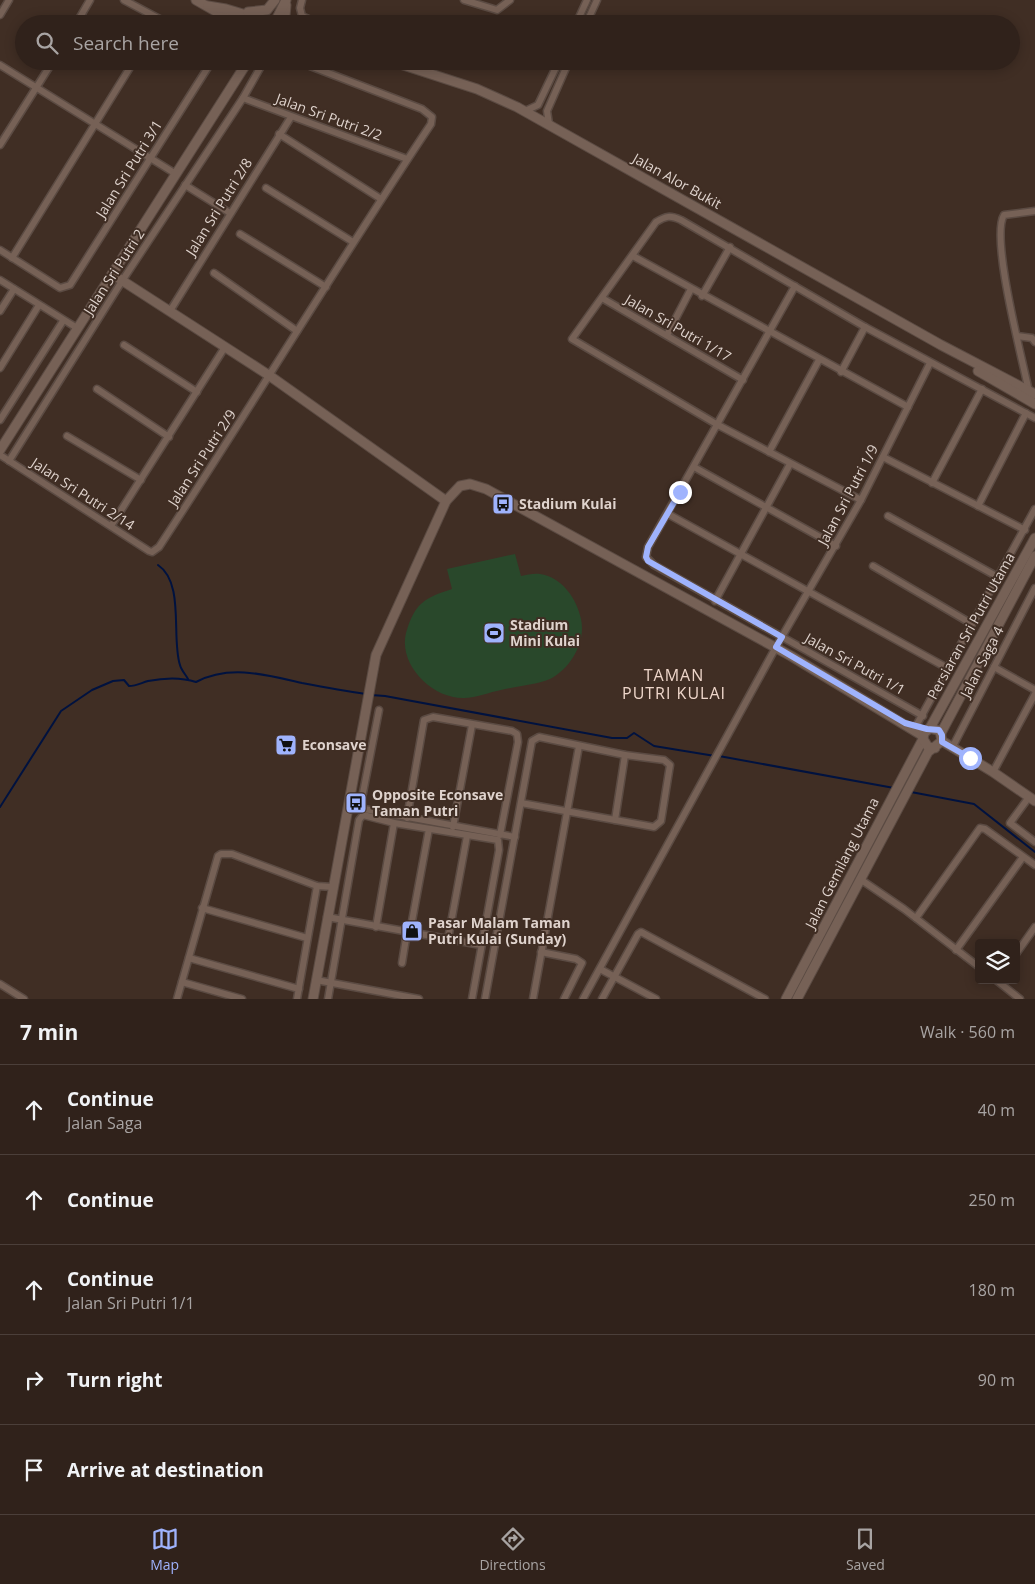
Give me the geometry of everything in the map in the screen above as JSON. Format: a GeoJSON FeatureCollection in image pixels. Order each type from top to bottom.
{"type":"FeatureCollection","features":[{"type":"Feature","properties":{"kind":"street"},"geometry":{"type":"LineString","coordinates":[[0,15],[9,0]]}},
{"type":"Feature","properties":{"kind":"street"},"geometry":{"type":"LineString","coordinates":[[81,15],[90,0]]}},
{"type":"Feature","properties":{"kind":"street"},"geometry":{"type":"LineString","coordinates":[[124,0],[148,15]]}},
{"type":"Feature","properties":{"kind":"street"},"geometry":{"type":"LineString","coordinates":[[196,0],[227,15]]}},
{"type":"Feature","properties":{"kind":"street"},"geometry":{"type":"LineString","coordinates":[[208,6],[262,12],[267,10],[276,0]]}},
{"type":"Feature","properties":{"kind":"street"},"geometry":{"type":"LineString","coordinates":[[273,15],[276,0]]}},
{"type":"Feature","properties":{"kind":"street"},"geometry":{"type":"LineString","coordinates":[[277,15],[286,0]]}},
{"type":"Feature","properties":{"kind":"street"},"geometry":{"type":"LineString","coordinates":[[285,15],[286,0]]}},
{"type":"Feature","properties":{"kind":"street"},"geometry":{"type":"LineString","coordinates":[[302,0],[300,8],[302,15]]}},
{"type":"Feature","properties":{"kind":"street"},"geometry":{"type":"LineString","coordinates":[[464,0],[497,10],[510,0]]}},
{"type":"Feature","properties":{"kind":"street"},"geometry":{"type":"LineString","coordinates":[[580,15],[587,0]]}},
{"type":"Feature","properties":{"kind":"street"},"geometry":{"type":"LineString","coordinates":[[590,15],[597,0]]}},
{"type":"Feature","properties":{"kind":"street"},"geometry":{"type":"LineString","coordinates":[[226,9],[246,15]]}},
{"type":"Feature","properties":{"kind":"street"},"geometry":{"type":"LineString","coordinates":[[0,65],[176,174]]}},
{"type":"Feature","properties":{"kind":"street"},"geometry":{"type":"LineString","coordinates":[[0,145],[46,70]]}},
{"type":"Feature","properties":{"kind":"street"},"geometry":{"type":"LineString","coordinates":[[0,250],[12,258],[128,70]]}},
{"type":"Feature","properties":{"kind":"street","name":"Jalan Sri Putri 3/1"},"geometry":{"type":"LineString","coordinates":[[12,258],[60,288],[66,288],[70,285],[206,70]]}},
{"type":"Feature","properties":{"kind":"street"},"geometry":{"type":"LineString","coordinates":[[0,450],[76,328],[242,70]]}},
{"type":"Feature","properties":{"kind":"street","name":"Jalan Sri Putri 2"},"geometry":{"type":"LineString","coordinates":[[9,461],[122,281],[243,98],[259,70]]}},
{"type":"Feature","properties":{"kind":"street","name":"Jalan Sri Putri 2/9"},"geometry":{"type":"LineString","coordinates":[[152,552],[159,547],[270,376],[381,198],[431,124],[432,117],[422,109],[320,70]]}},
{"type":"Feature","properties":{"kind":"street","name":"Jalan Alor Bukit"},"geometry":{"type":"LineString","coordinates":[[417,70],[476,90],[525,111],[1032,398]]}},
{"type":"Feature","properties":{"kind":"street"},"geometry":{"type":"LineString","coordinates":[[525,111],[538,106],[555,70]]}},
{"type":"Feature","properties":{"kind":"street"},"geometry":{"type":"LineString","coordinates":[[548,124],[547,111],[565,70]]}},
{"type":"Feature","properties":{"kind":"street","name":"Jalan Sri Putri 2/2"},"geometry":{"type":"LineString","coordinates":[[243,98],[407,159]]}},
{"type":"Feature","properties":{"kind":"street","name":"Jalan Sri Putri 2/8"},"geometry":{"type":"LineString","coordinates":[[170,311],[291,117]]}},
{"type":"Feature","properties":{"kind":"street"},"geometry":{"type":"LineString","coordinates":[[279,134],[381,198]]}},
{"type":"Feature","properties":{"kind":"street"},"geometry":{"type":"LineString","coordinates":[[185,185],[230,213]]}},
{"type":"Feature","properties":{"kind":"street"},"geometry":{"type":"LineString","coordinates":[[266,188],[353,242]]}},
{"type":"Feature","properties":{"kind":"street"},"geometry":{"type":"LineString","coordinates":[[1032,398],[1004,270],[1001,220],[1004,215],[1011,213],[1035,211]]}},
{"type":"Feature","properties":{"kind":"street"},"geometry":{"type":"LineString","coordinates":[[861,500],[718,425],[572,339],[656,222],[666,216],[674,216],[865,327],[1035,418]]}},
{"type":"Feature","properties":{"kind":"street"},"geometry":{"type":"LineString","coordinates":[[240,234],[326,287]]}},
{"type":"Feature","properties":{"kind":"street"},"geometry":{"type":"LineString","coordinates":[[702,296],[730,247]]}},
{"type":"Feature","properties":{"kind":"street"},"geometry":{"type":"LineString","coordinates":[[633,256],[702,296],[908,407]]}},
{"type":"Feature","properties":{"kind":"street"},"geometry":{"type":"LineString","coordinates":[[214,273],[297,331]]}},
{"type":"Feature","properties":{"kind":"street"},"geometry":{"type":"LineString","coordinates":[[112,274],[270,376],[446,501]]}},
{"type":"Feature","properties":{"kind":"street"},"geometry":{"type":"LineString","coordinates":[[0,280],[76,328]]}},
{"type":"Feature","properties":{"kind":"street"},"geometry":{"type":"LineString","coordinates":[[795,286],[668,514],[808,590],[948,670]]}},
{"type":"Feature","properties":{"kind":"street"},"geometry":{"type":"LineString","coordinates":[[0,311],[14,289]]}},
{"type":"Feature","properties":{"kind":"street"},"geometry":{"type":"LineString","coordinates":[[667,335],[691,289]]}},
{"type":"Feature","properties":{"kind":"street","name":"Jalan Sri Putri 1/17"},"geometry":{"type":"LineString","coordinates":[[602,298],[743,380]]}},
{"type":"Feature","properties":{"kind":"street"},"geometry":{"type":"LineString","coordinates":[[0,368],[39,305]]}},
{"type":"Feature","properties":{"kind":"street"},"geometry":{"type":"LineString","coordinates":[[0,420],[63,320]]}},
{"type":"Feature","properties":{"kind":"street"},"geometry":{"type":"LineString","coordinates":[[841,372],[865,327]]}},
{"type":"Feature","properties":{"kind":"street"},"geometry":{"type":"LineString","coordinates":[[1017,336],[1032,338],[1035,342]]}},
{"type":"Feature","properties":{"kind":"street"},"geometry":{"type":"LineString","coordinates":[[124,345],[197,392]]}},
{"type":"Feature","properties":{"kind":"street"},"geometry":{"type":"LineString","coordinates":[[111,526],[225,347]]}},
{"type":"Feature","properties":{"kind":"street"},"geometry":{"type":"LineString","coordinates":[[769,452],[819,360]]}},
{"type":"Feature","properties":{"kind":"street","name":"Jalan Sri Putri 1/9"},"geometry":{"type":"LineString","coordinates":[[583,999],[776,647],[808,590],[836,546],[930,362]]}},
{"type":"Feature","properties":{"kind":"street"},"geometry":{"type":"LineString","coordinates":[[97,389],[169,437]]}},
{"type":"Feature","properties":{"kind":"street"},"geometry":{"type":"LineString","coordinates":[[932,482],[982,389]]}},
{"type":"Feature","properties":{"kind":"street"},"geometry":{"type":"LineString","coordinates":[[978,506],[1026,413]]}},
{"type":"Feature","properties":{"kind":"street"},"geometry":{"type":"LineString","coordinates":[[67,436],[141,480]]}},
{"type":"Feature","properties":{"kind":"street","name":"Jalan Sri Putri 2/14"},"geometry":{"type":"LineString","coordinates":[[0,455],[152,552]]}},
{"type":"Feature","properties":{"kind":"street"},"geometry":{"type":"LineString","coordinates":[[883,457],[1025,530]]}},
{"type":"Feature","properties":{"kind":"street"},"geometry":{"type":"LineString","coordinates":[[715,601],[790,464]]}},
{"type":"Feature","properties":{"kind":"street"},"geometry":{"type":"LineString","coordinates":[[694,467],[836,546]]}},
{"type":"Feature","properties":{"kind":"street"},"geometry":{"type":"LineString","coordinates":[[313,999],[376,654],[446,501],[460,486],[470,484],[486,489],[776,647],[905,723],[926,733],[937,728],[939,741]]}},
{"type":"Feature","properties":{"kind":"street"},"geometry":{"type":"LineString","coordinates":[[916,726],[1035,509]]}},
{"type":"Feature","properties":{"kind":"street","name":"Jalan Sri Putri 1/1"},"geometry":{"type":"LineString","coordinates":[[668,514],[648,547],[646,557],[654,565],[715,601],[923,716]]}},
{"type":"Feature","properties":{"kind":"street"},"geometry":{"type":"LineString","coordinates":[[888,516],[998,577]]}},
{"type":"Feature","properties":{"kind":"street","name":"Persiaran Sri Putri Utama"},"geometry":{"type":"LineString","coordinates":[[926,733],[1035,538]]}},
{"type":"Feature","properties":{"kind":"street","name":"Persiaran Sri Putri Utama"},"geometry":{"type":"LineString","coordinates":[[939,741],[1035,556]]}},
{"type":"Feature","properties":{"kind":"street"},"geometry":{"type":"LineString","coordinates":[[873,566],[972,624]]}},
{"type":"Feature","properties":{"kind":"street","name":"Jalan Saga 4"},"geometry":{"type":"LineString","coordinates":[[952,748],[1032,598],[1035,588]]}},
{"type":"Feature","properties":{"kind":"street"},"geometry":{"type":"LineString","coordinates":[[994,668],[1035,690]]}},
{"type":"Feature","properties":{"kind":"street"},"geometry":{"type":"LineString","coordinates":[[993,772],[1035,694]]}},
{"type":"Feature","properties":{"kind":"street"},"geometry":{"type":"LineString","coordinates":[[378,710],[362,806],[368,811],[499,838]]}},
{"type":"Feature","properties":{"kind":"street"},"geometry":{"type":"LineString","coordinates":[[407,818],[424,720],[433,716],[516,732],[518,737],[472,999]]}},
{"type":"Feature","properties":{"kind":"street"},"geometry":{"type":"LineString","coordinates":[[905,723],[916,726],[926,733],[928,746],[939,741]]}},
{"type":"Feature","properties":{"kind":"street"},"geometry":{"type":"LineString","coordinates":[[453,827],[472,724]]}},
{"type":"Feature","properties":{"kind":"street","name":"Jalan Gemilang Utama"},"geometry":{"type":"LineString","coordinates":[[786,999],[926,733]]}},
{"type":"Feature","properties":{"kind":"street"},"geometry":{"type":"LineString","coordinates":[[485,999],[531,744],[535,738],[539,737],[625,755],[664,760],[668,762],[670,769],[660,824],[654,827],[521,803]]}},
{"type":"Feature","properties":{"kind":"street"},"geometry":{"type":"LineString","coordinates":[[939,741],[993,772],[1032,799],[1010,824],[1035,842]]}},
{"type":"Feature","properties":{"kind":"street","name":"Jalan Gemilang Utama"},"geometry":{"type":"LineString","coordinates":[[797,999],[928,752],[939,741]]}},
{"type":"Feature","properties":{"kind":"street"},"geometry":{"type":"LineString","coordinates":[[533,999],[579,746]]}},
{"type":"Feature","properties":{"kind":"street"},"geometry":{"type":"LineString","coordinates":[[615,820],[625,755]]}},
{"type":"Feature","properties":{"kind":"street"},"geometry":{"type":"LineString","coordinates":[[328,999],[360,816],[364,815],[394,823],[467,836],[515,837]]}},
{"type":"Feature","properties":{"kind":"street"},"geometry":{"type":"LineString","coordinates":[[376,926],[394,823]]}},
{"type":"Feature","properties":{"kind":"street"},"geometry":{"type":"LineString","coordinates":[[916,918],[975,832],[980,828],[985,829],[1035,865]]}},
{"type":"Feature","properties":{"kind":"street"},"geometry":{"type":"LineString","coordinates":[[402,963],[429,829]]}},
{"type":"Feature","properties":{"kind":"street"},"geometry":{"type":"LineString","coordinates":[[448,939],[467,836]]}},
{"type":"Feature","properties":{"kind":"street"},"geometry":{"type":"LineString","coordinates":[[178,999],[202,908],[217,859],[221,854],[232,854],[317,886],[333,887]]}},
{"type":"Feature","properties":{"kind":"street"},"geometry":{"type":"LineString","coordinates":[[956,950],[1023,857]]}},
{"type":"Feature","properties":{"kind":"street"},"geometry":{"type":"LineString","coordinates":[[860,879],[916,918],[975,964]]}},
{"type":"Feature","properties":{"kind":"street"},"geometry":{"type":"LineString","coordinates":[[297,999],[317,886]]}},
{"type":"Feature","properties":{"kind":"street"},"geometry":{"type":"LineString","coordinates":[[202,908],[307,938]]}},
{"type":"Feature","properties":{"kind":"street"},"geometry":{"type":"LineString","coordinates":[[327,917],[481,945]]}},
{"type":"Feature","properties":{"kind":"street"},"geometry":{"type":"LineString","coordinates":[[1020,948],[1035,927]]}},
{"type":"Feature","properties":{"kind":"street"},"geometry":{"type":"LineString","coordinates":[[602,999],[641,932],[765,999]]}},
{"type":"Feature","properties":{"kind":"street"},"geometry":{"type":"LineString","coordinates":[[541,952],[582,962],[581,969],[564,999]]}},
{"type":"Feature","properties":{"kind":"street"},"geometry":{"type":"LineString","coordinates":[[189,958],[299,989]]}},
{"type":"Feature","properties":{"kind":"street"},"geometry":{"type":"LineString","coordinates":[[600,969],[656,999]]}},
{"type":"Feature","properties":{"kind":"street"},"geometry":{"type":"LineString","coordinates":[[316,980],[419,999]]}},
{"type":"Feature","properties":{"kind":"street"},"geometry":{"type":"LineString","coordinates":[[182,982],[242,999]]}},
{"type":"Feature","properties":{"kind":"street"},"geometry":{"type":"LineString","coordinates":[[0,984],[24,999]]}},
{"type":"Feature","properties":{"kind":"street"},"geometry":{"type":"LineString","coordinates":[[1002,984],[1020,999]]}},
{"type":"Feature","properties":{"kind":"green space","name":"Stadium Mini Kulai"},"geometry":{"type":"Polygon","coordinates":[[[515,554],[521,576],[540,574],[548,576],[562,584],[572,597],[579,611],[582,628],[579,645],[575,654],[558,674],[544,681],[469,698],[452,697],[441,693],[420,678],[407,657],[406,633],[413,615],[422,603],[434,595],[452,589],[447,569],[515,554]]]}},
{"type":"Feature","properties":{"kind":"waterway"},"geometry":{"type":"LineString","coordinates":[[158,565],[166,573],[172,584],[176,612],[178,654],[181,667],[188,679]]}},
{"type":"Feature","properties":{"kind":"waterway"},"geometry":{"type":"LineString","coordinates":[[0,807],[61,711],[92,690],[113,681],[124,680],[129,686],[166,679],[184,679],[196,682],[222,673],[235,672],[262,674],[366,694]]}},
{"type":"Feature","properties":{"kind":"waterway"},"geometry":{"type":"LineString","coordinates":[[371,695],[612,738],[627,738],[634,733],[654,746],[715,756]]}},
{"type":"Feature","properties":{"kind":"waterway"},"geometry":{"type":"LineString","coordinates":[[719,756],[894,788]]}},
{"type":"Feature","properties":{"kind":"waterway"},"geometry":{"type":"LineString","coordinates":[[911,792],[974,804],[1035,852]]}},
{"type":"Feature","properties":{"kind":"place","name":"Stadium Kulai"},"geometry":{"type":"Point","coordinates":[503,504]}},
{"type":"Feature","properties":{"kind":"place","name":"Stadium Mini Kulai"},"geometry":{"type":"Point","coordinates":[494,633]}},
{"type":"Feature","properties":{"kind":"place","name":"Econsave"},"geometry":{"type":"Point","coordinates":[286,745]}},
{"type":"Feature","properties":{"kind":"place","name":"Opposite Econsave Taman Putri"},"geometry":{"type":"Point","coordinates":[356,803]}},
{"type":"Feature","properties":{"kind":"place","name":"Pasar Malam Taman Putri Kulai (Sunday)"},"geometry":{"type":"Point","coordinates":[412,931]}},
{"type":"Feature","properties":{"kind":"district","name":"TAMAN PUTRI KULAI"},"geometry":{"type":"Point","coordinates":[674,684]}},
{"type":"Feature","properties":{"kind":"route"},"geometry":{"type":"LineString","coordinates":[[680,492],[648,547],[646,557],[648,561],[715,601],[782,637],[776,647],[905,723],[939,730],[942,733],[942,742],[970,758]]}}]}
